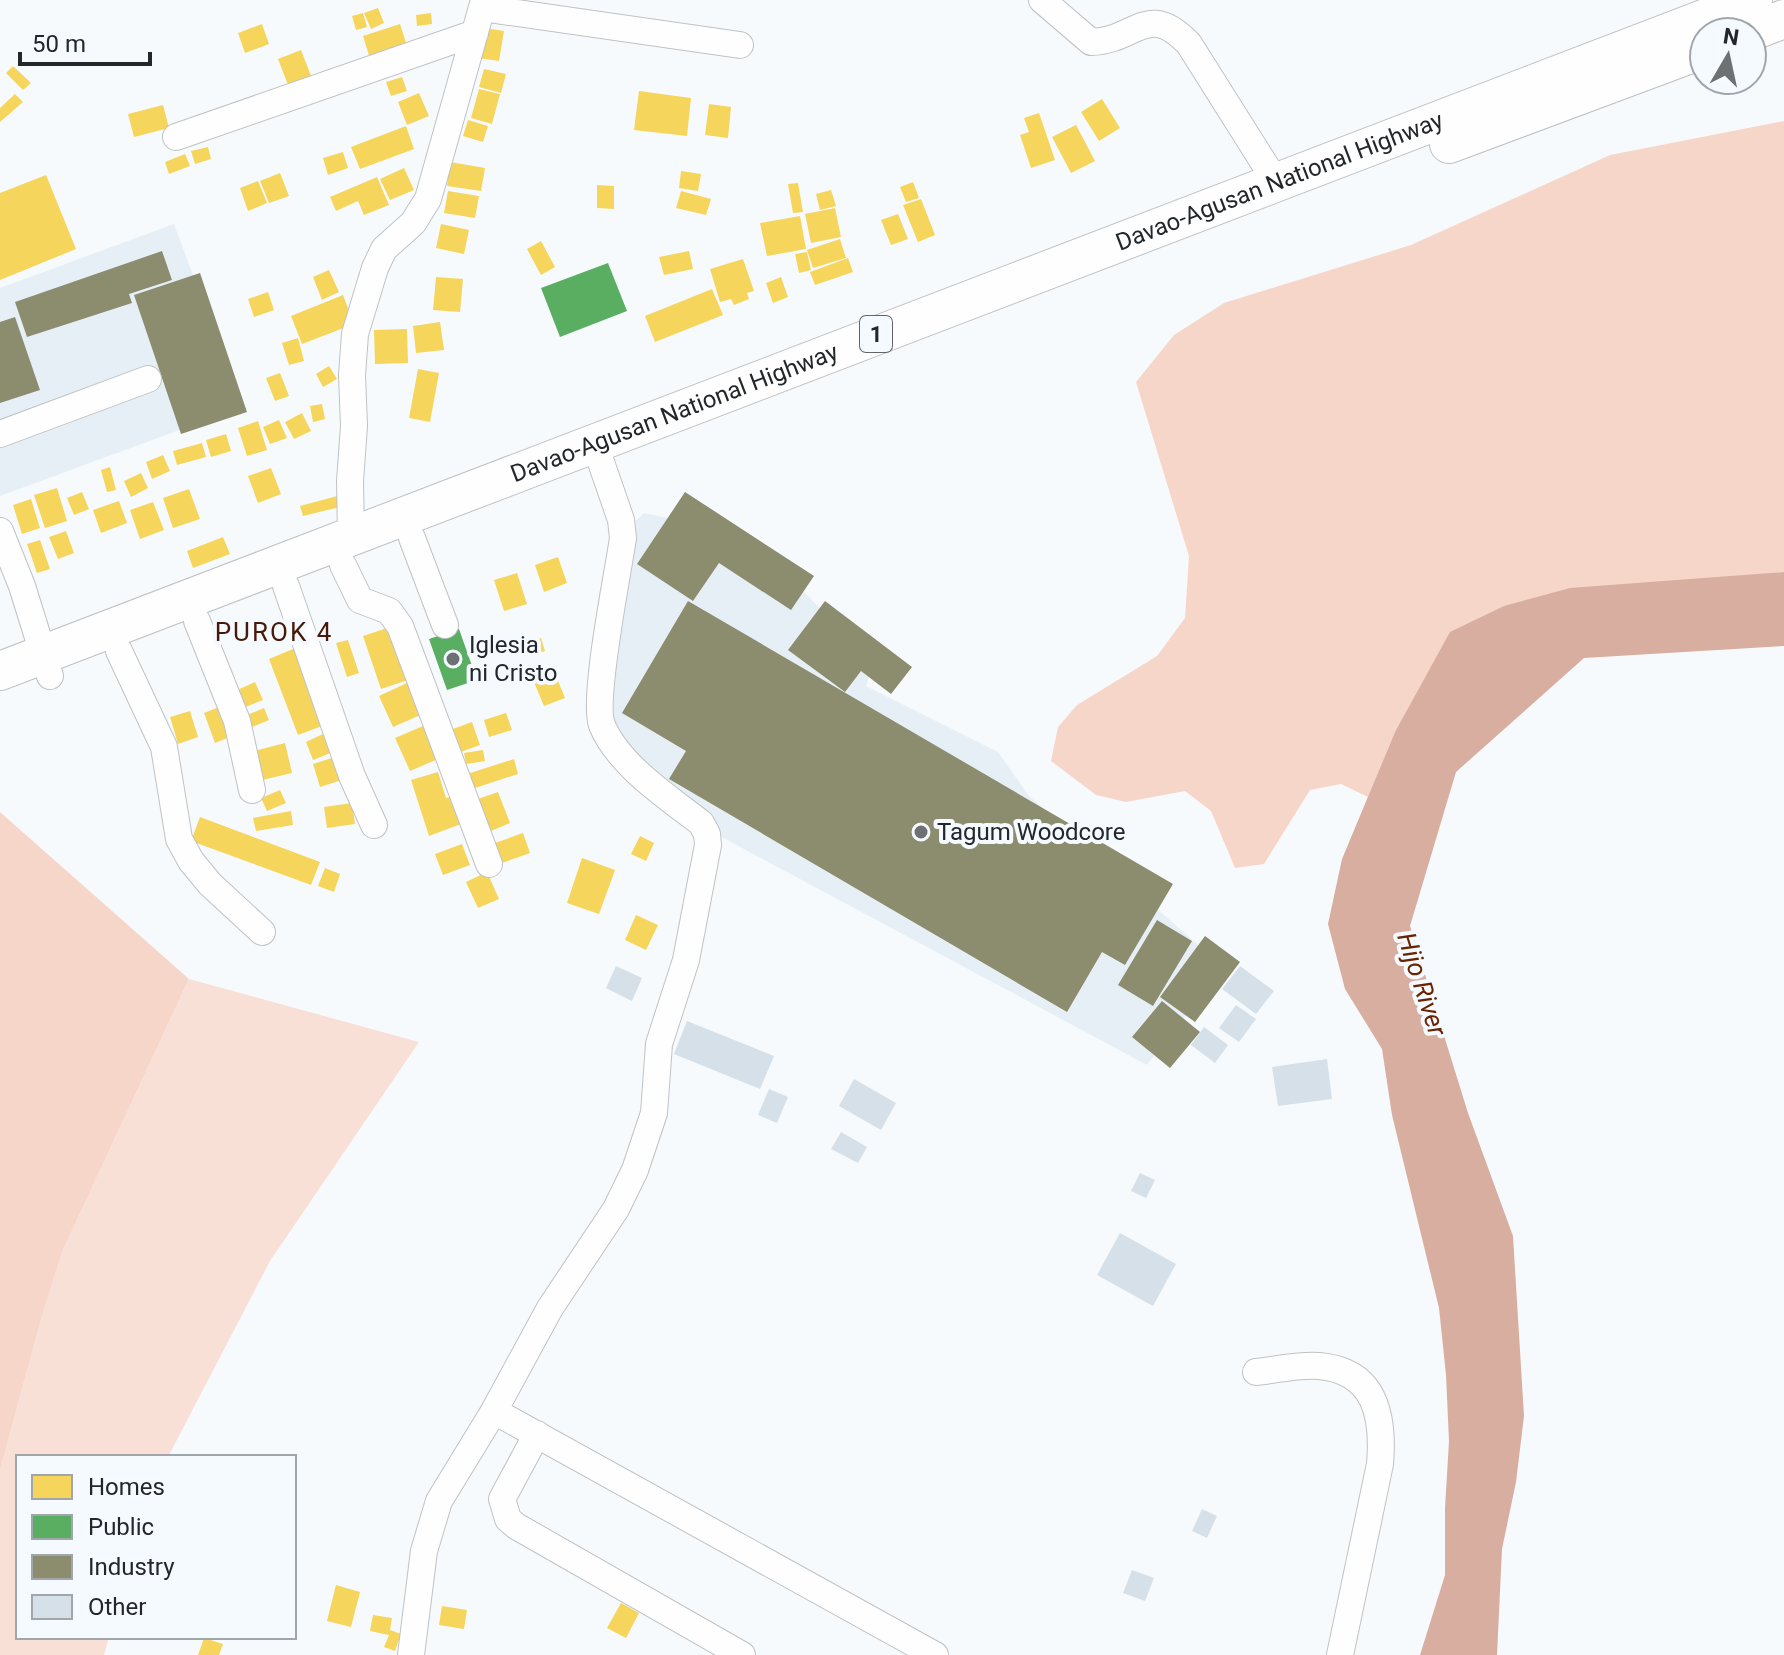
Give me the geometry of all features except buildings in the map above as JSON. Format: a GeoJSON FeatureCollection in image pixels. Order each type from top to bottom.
{"type":"FeatureCollection","features":[{"type":"Feature","properties":{"kind":"highway","name":"Davao-Agusan National Highway"},"geometry":{"type":"LineString","coordinates":[[0,696],[46,665],[598,453],[1276,182],[1753,0]]}},
{"type":"Feature","properties":{"kind":"highway","name":"Davao-Agusan National Highway"},"geometry":{"type":"LineString","coordinates":[[0,671],[119,651],[286,586],[347,550],[412,538],[598,453],[1688,55]]}},
{"type":"Feature","properties":{"kind":"street"},"geometry":{"type":"LineString","coordinates":[[1042,0],[1091,42],[1101,42],[1149,21],[1178,32],[1189,44],[1276,182]]}},
{"type":"Feature","properties":{"kind":"street"},"geometry":{"type":"LineString","coordinates":[[489,864],[400,626],[389,611],[360,600],[347,550],[354,426],[352,375],[355,334],[375,268],[384,249],[413,223],[428,199],[483,4],[740,45]]}},
{"type":"Feature","properties":{"kind":"street"},"geometry":{"type":"LineString","coordinates":[[176,137],[475,33]]}},
{"type":"Feature","properties":{"kind":"street"},"geometry":{"type":"LineString","coordinates":[[0,434],[148,379]]}},
{"type":"Feature","properties":{"kind":"street"},"geometry":{"type":"LineString","coordinates":[[411,1655],[424,1551],[439,1501],[494,1411],[550,1308],[616,1209],[635,1170],[654,1113],[659,1044],[686,960],[708,845],[701,823],[634,769],[600,723],[600,687],[623,538],[621,520],[598,453]]}},
{"type":"Feature","properties":{"kind":"street"},"geometry":{"type":"LineString","coordinates":[[0,531],[6,563],[46,665]]}},
{"type":"Feature","properties":{"kind":"street"},"geometry":{"type":"LineString","coordinates":[[412,538],[445,625]]}},
{"type":"Feature","properties":{"kind":"street"},"geometry":{"type":"LineString","coordinates":[[286,586],[352,776],[374,825]]}},
{"type":"Feature","properties":{"kind":"street"},"geometry":{"type":"LineString","coordinates":[[197,621],[237,721],[252,790]]}},
{"type":"Feature","properties":{"kind":"street"},"geometry":{"type":"LineString","coordinates":[[119,651],[164,747],[179,839],[191,861],[210,884],[262,932]]}},
{"type":"Feature","properties":{"kind":"street"},"geometry":{"type":"LineString","coordinates":[[1256,1372],[1318,1366],[1346,1372],[1366,1388],[1377,1409],[1382,1437],[1380,1464],[1340,1655]]}},
{"type":"Feature","properties":{"kind":"street"},"geometry":{"type":"LineString","coordinates":[[494,1411],[935,1655]]}},
{"type":"Feature","properties":{"kind":"street"},"geometry":{"type":"LineString","coordinates":[[537,1434],[502,1499],[508,1519],[742,1655]]}},
{"type":"Feature","properties":{"kind":"shaded area"},"geometry":{"type":"Polygon","coordinates":[[[1784,121],[1784,572],[1637,585],[1395,732],[1368,797],[1341,784],[1310,790],[1264,864],[1235,868],[1211,811],[1185,791],[1126,802],[1096,795],[1051,761],[1058,727],[1077,705],[1157,656],[1185,618],[1189,556],[1136,382],[1174,335],[1224,303],[1411,245],[1610,155],[1784,121]]]}},
{"type":"Feature","properties":{"kind":"shaded area"},"geometry":{"type":"Polygon","coordinates":[[[174,224],[242,407],[0,496],[0,288],[174,224]]]}},
{"type":"Feature","properties":{"kind":"shaded area","name":"Tagum Woodcore"},"geometry":{"type":"Polygon","coordinates":[[[644,513],[681,521],[788,576],[874,662],[866,686],[998,752],[1029,796],[1223,967],[1147,1065],[716,834],[602,718],[629,527],[644,513]]]}},
{"type":"Feature","properties":{"kind":"shaded area"},"geometry":{"type":"Polygon","coordinates":[[[0,812],[189,979],[63,1250],[0,1470],[0,812]]]}},
{"type":"Feature","properties":{"kind":"shaded area"},"geometry":{"type":"Polygon","coordinates":[[[189,979],[419,1042],[270,1261],[169,1455],[16,1455],[16,1639],[108,1639],[104,1655],[0,1655],[0,1470],[63,1250],[189,979]]]}},
{"type":"Feature","properties":{"kind":"water","name":"Hijo River"},"geometry":{"type":"Polygon","coordinates":[[[1784,572],[1784,646],[1584,658],[1456,772],[1410,926],[1468,1113],[1513,1236],[1524,1416],[1516,1482],[1502,1549],[1497,1655],[1420,1655],[1445,1575],[1449,1441],[1446,1375],[1439,1308],[1392,1115],[1382,1049],[1345,989],[1328,924],[1342,859],[1395,732],[1450,632],[1504,606],[1570,588],[1784,572]]]}},
{"type":"Feature","properties":{"kind":"place","name":"Iglesia ni Cristo"},"geometry":{"type":"Point","coordinates":[453,659]}},
{"type":"Feature","properties":{"kind":"place","name":"Tagum Woodcore"},"geometry":{"type":"Point","coordinates":[921,832]}},
{"type":"Feature","properties":{"kind":"district","name":"PUROK 4"},"geometry":{"type":"Point","coordinates":[274,632]}}]}
